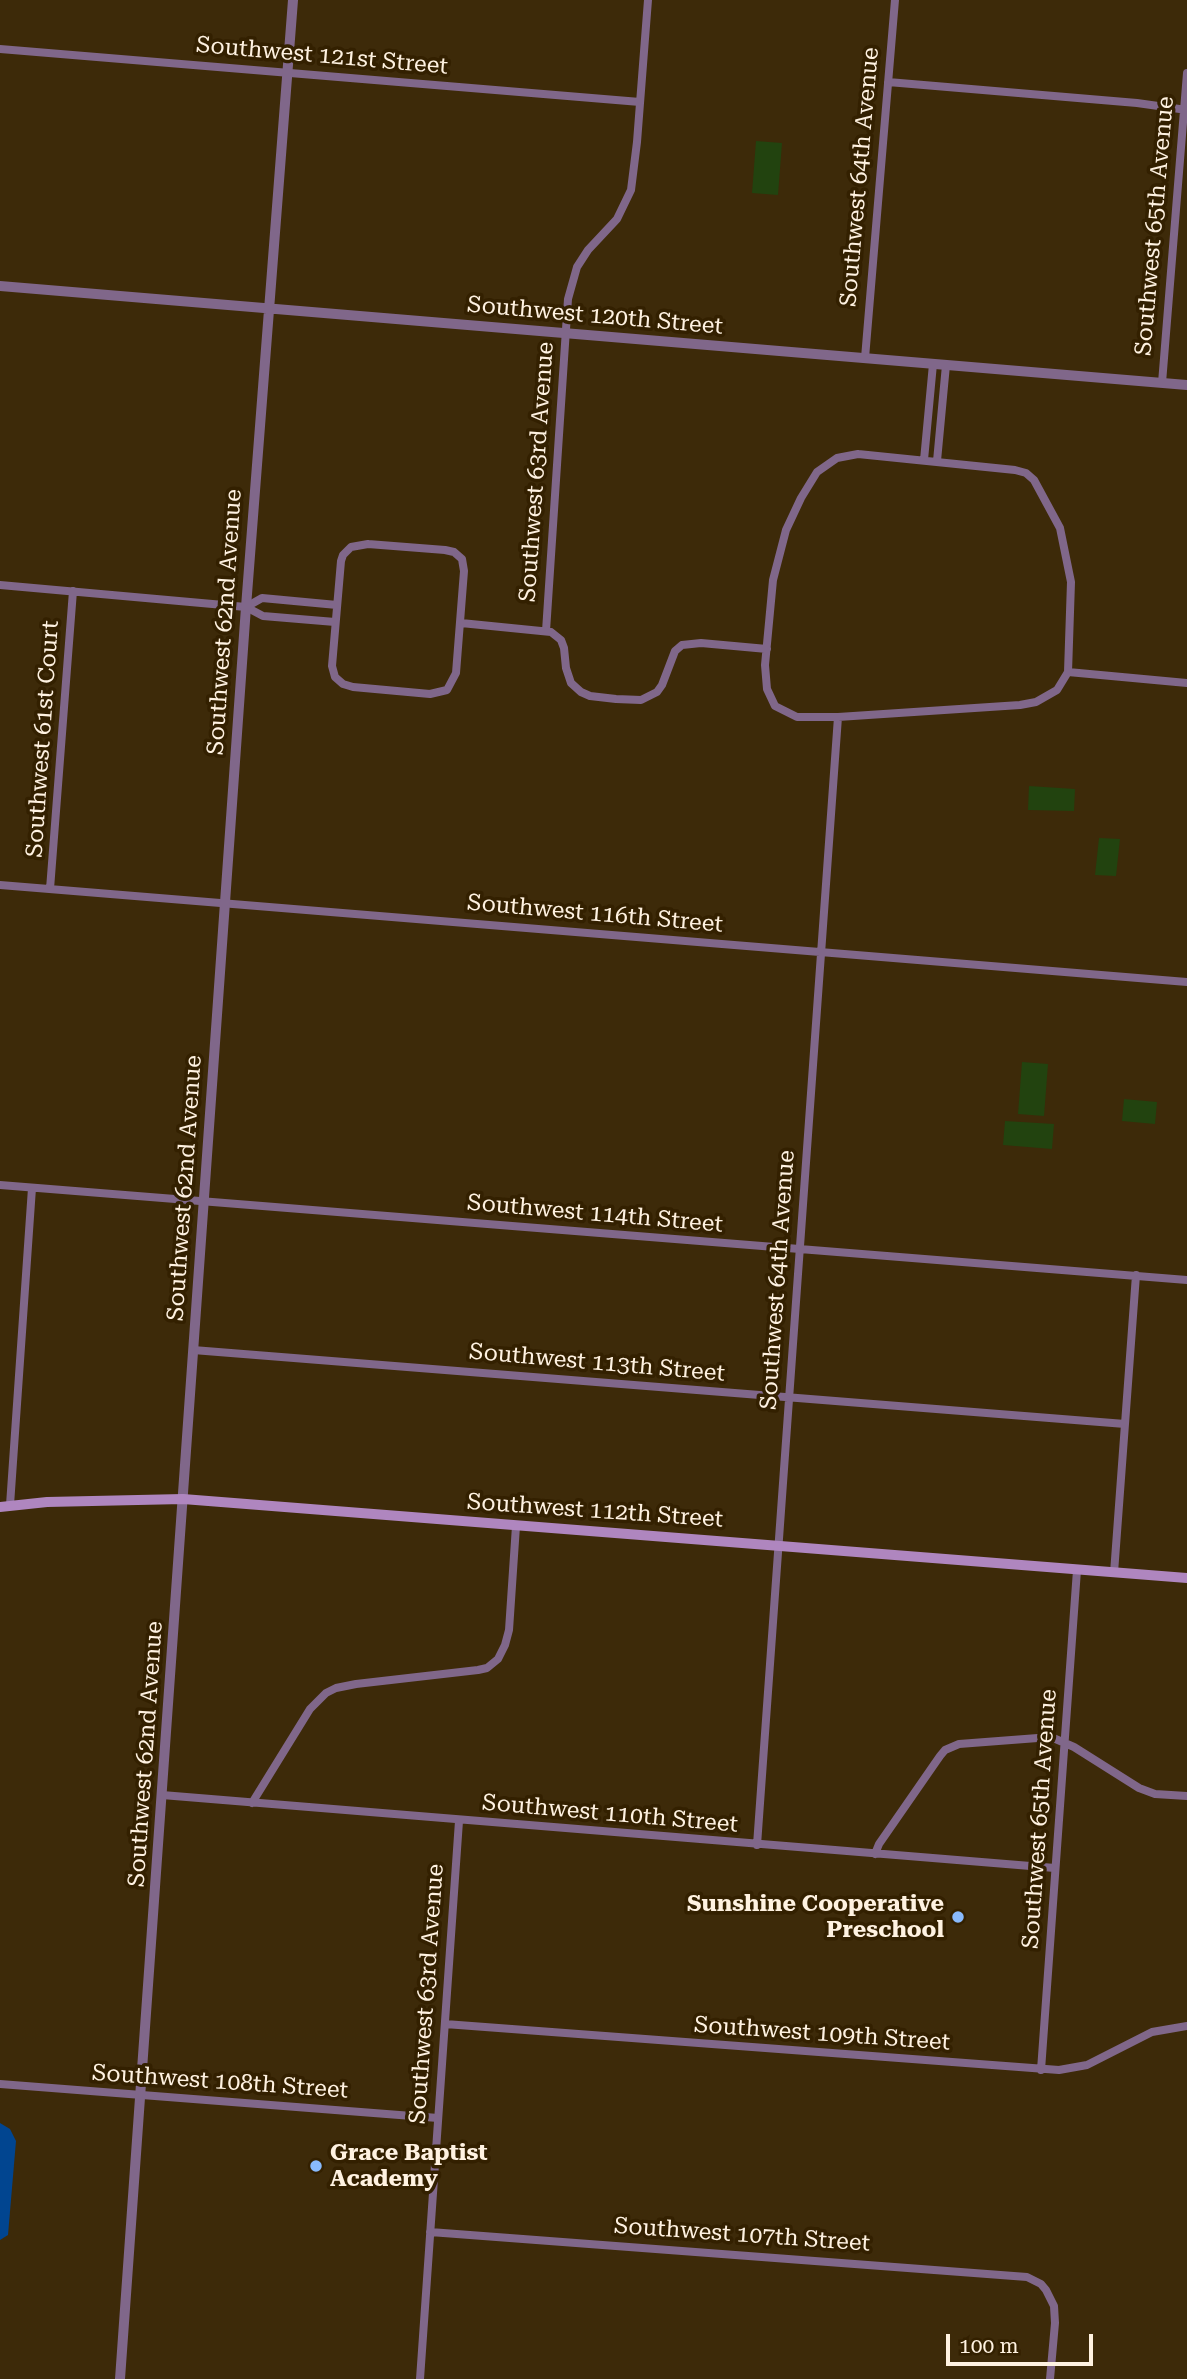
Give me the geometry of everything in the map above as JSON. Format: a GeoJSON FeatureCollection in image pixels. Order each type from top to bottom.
{"type":"FeatureCollection","features":[{"type":"Feature","properties":{"kind":"main road","name":"Southwest 112th Street"},"geometry":{"type":"LineString","coordinates":[[5,1506],[183,1499],[1187,1578]]}},
{"type":"Feature","properties":{"kind":"street","name":"Southwest 62nd Avenue"},"geometry":{"type":"LineString","coordinates":[[120,2379],[246,607],[293,0]]}},
{"type":"Feature","properties":{"kind":"street","name":"Southwest 63rd Avenue"},"geometry":{"type":"LineString","coordinates":[[545,631],[568,299],[577,267],[588,250],[617,219],[631,190],[648,0]]}},
{"type":"Feature","properties":{"kind":"street","name":"Southwest 64th Avenue"},"geometry":{"type":"LineString","coordinates":[[864,358],[895,0]]}},
{"type":"Feature","properties":{"kind":"street","name":"Southwest 121st Street"},"geometry":{"type":"LineString","coordinates":[[0,49],[640,102]]}},
{"type":"Feature","properties":{"kind":"street","name":"Southwest 65th Avenue"},"geometry":{"type":"LineString","coordinates":[[1162,383],[1187,73]]}},
{"type":"Feature","properties":{"kind":"street"},"geometry":{"type":"LineString","coordinates":[[888,82],[1186,109]]}},
{"type":"Feature","properties":{"kind":"street","name":"Southwest 120th Street"},"geometry":{"type":"LineString","coordinates":[[0,286],[1187,385]]}},
{"type":"Feature","properties":{"kind":"street"},"geometry":{"type":"LineString","coordinates":[[924,460],[933,364]]}},
{"type":"Feature","properties":{"kind":"street"},"geometry":{"type":"LineString","coordinates":[[937,461],[946,365]]}},
{"type":"Feature","properties":{"kind":"street"},"geometry":{"type":"LineString","coordinates":[[846,455],[937,461],[1026,473],[1042,492],[1060,528],[1071,582],[1068,672],[1057,690],[1036,702],[838,717],[797,717],[775,706],[766,689],[766,649],[774,580],[781,547],[793,514],[817,472],[846,455]]}},
{"type":"Feature","properties":{"kind":"street"},"geometry":{"type":"LineString","coordinates":[[368,544],[445,550],[460,556],[464,571],[461,623],[456,673],[447,691],[430,694],[354,687],[338,680],[332,666],[337,605],[341,561],[351,547],[368,544]]}},
{"type":"Feature","properties":{"kind":"street"},"geometry":{"type":"LineString","coordinates":[[0,585],[246,607],[263,616],[335,622]]}},
{"type":"Feature","properties":{"kind":"street","name":"Southwest 61st Court"},"geometry":{"type":"LineString","coordinates":[[50,889],[73,591]]}},
{"type":"Feature","properties":{"kind":"street"},"geometry":{"type":"LineString","coordinates":[[246,607],[262,598],[337,605]]}},
{"type":"Feature","properties":{"kind":"street"},"geometry":{"type":"LineString","coordinates":[[461,623],[551,632],[561,640],[568,678],[576,688],[590,696],[616,699],[641,700],[657,692],[675,651],[682,645],[701,643],[766,649]]}},
{"type":"Feature","properties":{"kind":"street"},"geometry":{"type":"LineString","coordinates":[[1068,672],[1187,683]]}},
{"type":"Feature","properties":{"kind":"street","name":"Southwest 64th Avenue"},"geometry":{"type":"LineString","coordinates":[[757,1845],[838,717]]}},
{"type":"Feature","properties":{"kind":"street","name":"Southwest 116th Street"},"geometry":{"type":"LineString","coordinates":[[0,885],[1187,982]]}},
{"type":"Feature","properties":{"kind":"street","name":"Southwest 114th Street"},"geometry":{"type":"LineString","coordinates":[[0,1185],[1187,1280]]}},
{"type":"Feature","properties":{"kind":"street"},"geometry":{"type":"LineString","coordinates":[[5,1506],[33,1188]]}},
{"type":"Feature","properties":{"kind":"street"},"geometry":{"type":"LineString","coordinates":[[1114,1573],[1136,1275]]}},
{"type":"Feature","properties":{"kind":"street","name":"Southwest 113th Street"},"geometry":{"type":"LineString","coordinates":[[193,1350],[1125,1424]]}},
{"type":"Feature","properties":{"kind":"street"},"geometry":{"type":"LineString","coordinates":[[251,1803],[310,1709],[326,1693],[356,1684],[478,1670],[487,1668],[498,1659],[509,1630],[516,1526]]}},
{"type":"Feature","properties":{"kind":"street","name":"Southwest 65th Avenue"},"geometry":{"type":"LineString","coordinates":[[1041,2070],[1077,1570]]}},
{"type":"Feature","properties":{"kind":"street"},"geometry":{"type":"LineString","coordinates":[[875,1854],[879,1844],[940,1756],[951,1746],[972,1742],[1051,1737],[1064,1742],[1139,1788],[1155,1794],[1187,1796]]}},
{"type":"Feature","properties":{"kind":"street","name":"Southwest 110th Street"},"geometry":{"type":"LineString","coordinates":[[162,1795],[1055,1868]]}},
{"type":"Feature","properties":{"kind":"street","name":"Southwest 63rd Avenue"},"geometry":{"type":"LineString","coordinates":[[420,2379],[459,1821]]}},
{"type":"Feature","properties":{"kind":"street","name":"Southwest 109th Street"},"geometry":{"type":"LineString","coordinates":[[445,2024],[1041,2070],[1081,2067],[1152,2032],[1187,2026]]}},
{"type":"Feature","properties":{"kind":"street","name":"Southwest 108th Street"},"geometry":{"type":"LineString","coordinates":[[0,2084],[438,2118]]}},
{"type":"Feature","properties":{"kind":"street","name":"Southwest 107th Street"},"geometry":{"type":"LineString","coordinates":[[430,2232],[1012,2274],[1034,2280],[1051,2298],[1055,2314],[1050,2379]]}},
{"type":"Feature","properties":{"kind":"green space"},"geometry":{"type":"Polygon","coordinates":[[[756,141],[782,143],[778,195],[752,193],[756,141]]]}},
{"type":"Feature","properties":{"kind":"green space"},"geometry":{"type":"Polygon","coordinates":[[[1029,786],[1075,789],[1074,811],[1028,810],[1029,786]]]}},
{"type":"Feature","properties":{"kind":"green space"},"geometry":{"type":"Polygon","coordinates":[[[1099,838],[1120,839],[1116,876],[1095,875],[1099,838]]]}},
{"type":"Feature","properties":{"kind":"green space"},"geometry":{"type":"Polygon","coordinates":[[[1022,1062],[1048,1064],[1044,1116],[1018,1114],[1022,1062]]]}},
{"type":"Feature","properties":{"kind":"green space"},"geometry":{"type":"Polygon","coordinates":[[[1124,1099],[1157,1102],[1155,1124],[1122,1121],[1124,1099]]]}},
{"type":"Feature","properties":{"kind":"green space"},"geometry":{"type":"Polygon","coordinates":[[[1005,1121],[1054,1124],[1052,1149],[1003,1145],[1005,1121]]]}},
{"type":"Feature","properties":{"kind":"water"},"geometry":{"type":"Polygon","coordinates":[[[0,2123],[10,2129],[16,2141],[8,2235],[0,2240],[0,2123]]]}},
{"type":"Feature","properties":{"kind":"place","name":"Sunshine Cooperative Preschool"},"geometry":{"type":"Point","coordinates":[958,1917]}},
{"type":"Feature","properties":{"kind":"place","name":"Grace Baptist Academy"},"geometry":{"type":"Point","coordinates":[316,2166]}}]}
